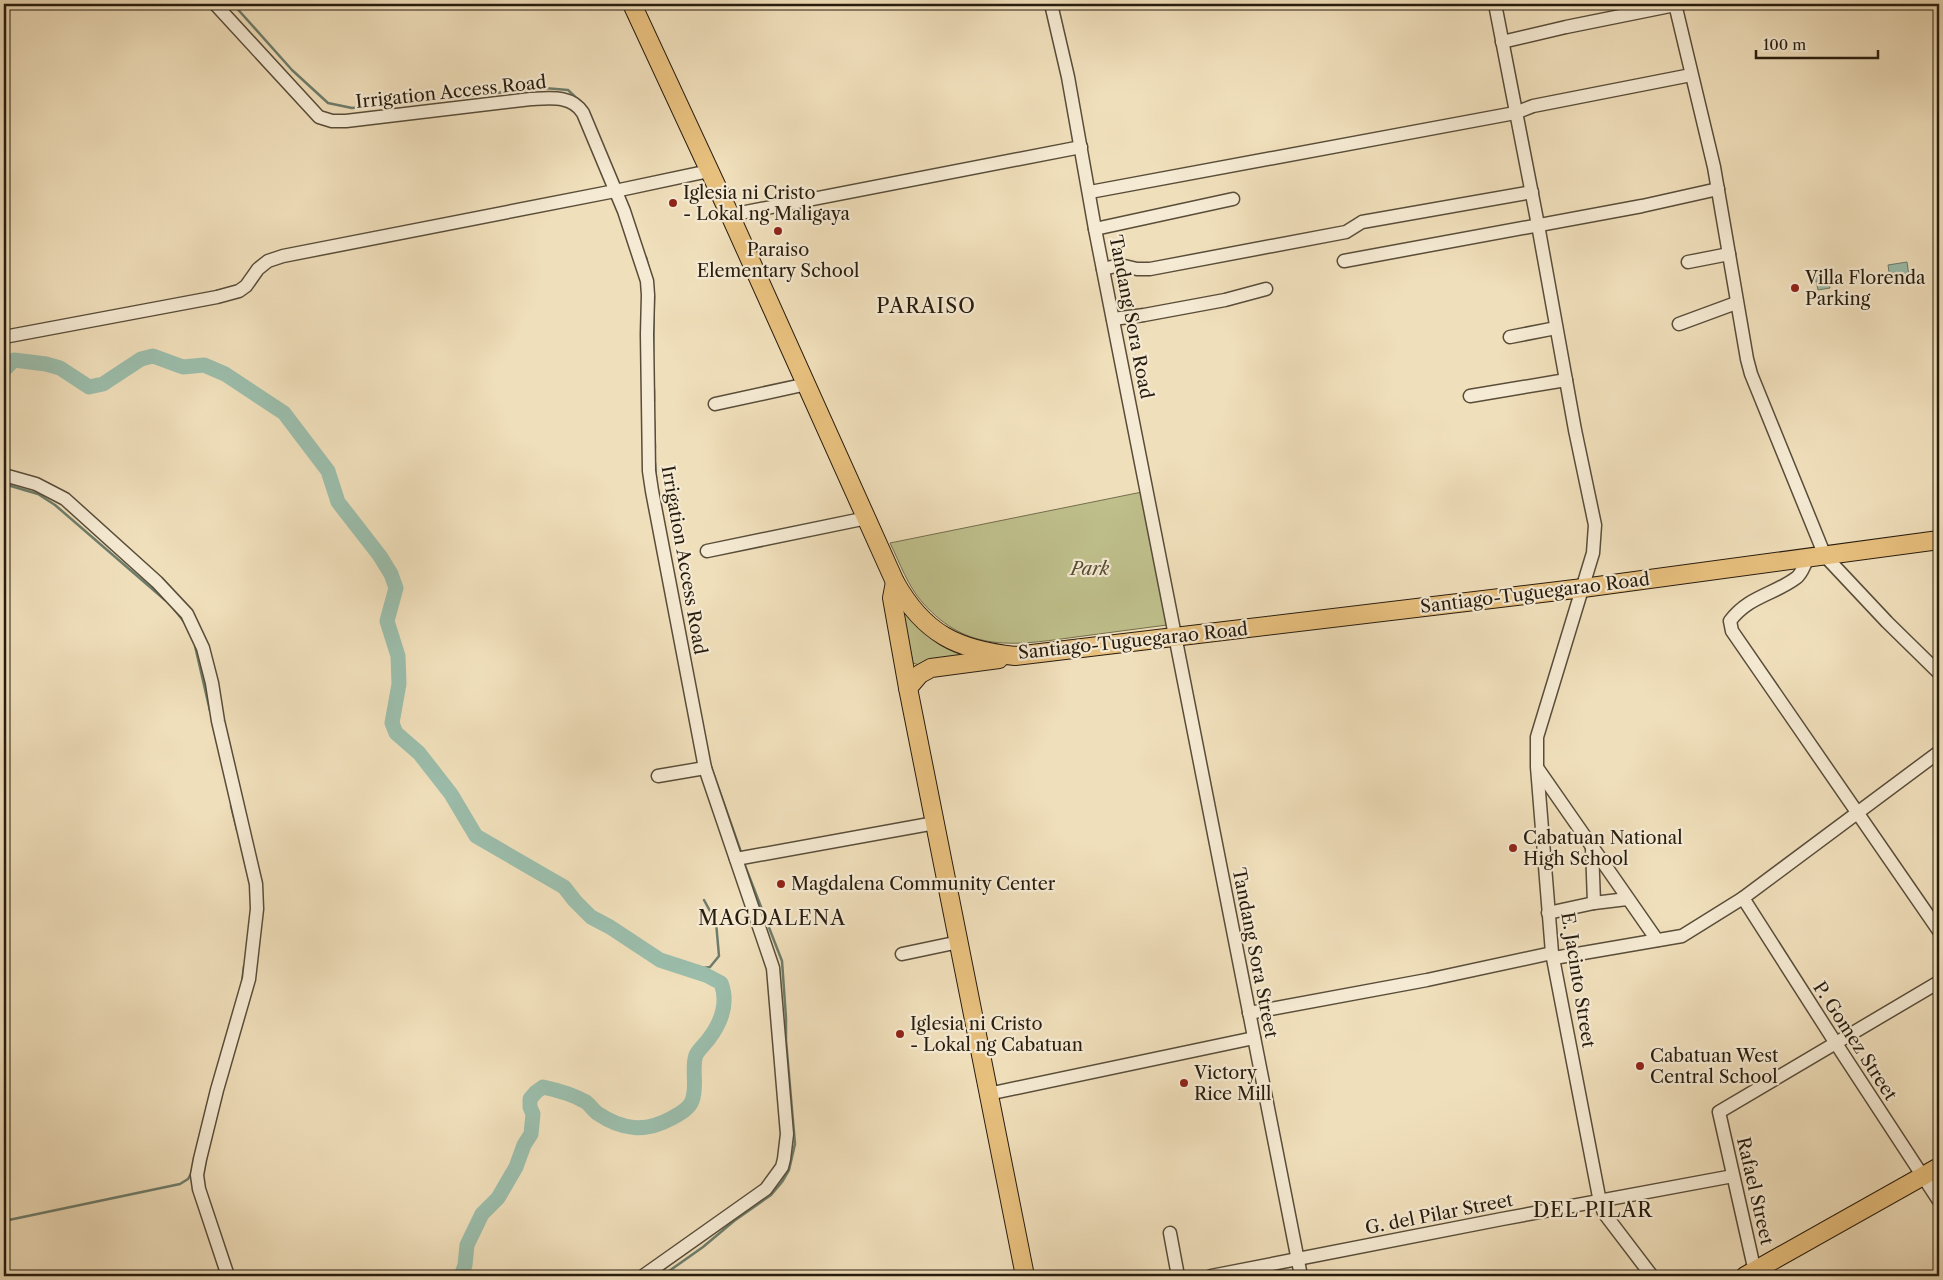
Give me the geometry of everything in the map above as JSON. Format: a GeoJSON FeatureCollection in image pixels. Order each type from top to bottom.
{"type":"FeatureCollection","features":[{"type":"Feature","properties":{"kind":"highway","name":"Santiago-Tuguegarao Road"},"geometry":{"type":"LineString","coordinates":[[632,4],[807,384],[895,582],[918,616],[955,643],[994,654],[1015,656],[1583,588],[1939,540]]}},
{"type":"Feature","properties":{"kind":"highway"},"geometry":{"type":"LineString","coordinates":[[895,582],[892,598],[908,688],[1025,1276]]}},
{"type":"Feature","properties":{"kind":"highway"},"geometry":{"type":"LineString","coordinates":[[908,688],[920,674],[931,668],[985,662],[1015,656]]}},
{"type":"Feature","properties":{"kind":"highway"},"geometry":{"type":"LineString","coordinates":[[1752,1274],[1939,1167]]}},
{"type":"Feature","properties":{"kind":"street","name":"Irrigation Access Road"},"geometry":{"type":"LineString","coordinates":[[215,4],[319,117],[346,121],[531,99],[560,98],[570,101],[579,107],[583,113],[634,238],[647,281],[649,471],[692,708],[705,768],[773,968],[788,1134],[784,1159],[778,1175],[766,1189],[642,1276]]}},
{"type":"Feature","properties":{"kind":"street","name":"Tandang Sora Road"},"geometry":{"type":"LineString","coordinates":[[1050,4],[1068,77],[1095,228],[1174,637]]}},
{"type":"Feature","properties":{"kind":"street","name":"E. Jacinto Street"},"geometry":{"type":"LineString","coordinates":[[1495,4],[1595,525],[1593,553],[1537,737],[1537,767],[1553,956],[1600,1202],[1604,1214],[1652,1276]]}},
{"type":"Feature","properties":{"kind":"street"},"geometry":{"type":"LineString","coordinates":[[1502,42],[1675,5],[1714,167],[1736,303],[1751,374],[1816,557],[1881,616],[1939,673]]}},
{"type":"Feature","properties":{"kind":"street"},"geometry":{"type":"LineString","coordinates":[[1090,192],[1515,113],[1533,106],[1691,75]]}},
{"type":"Feature","properties":{"kind":"street"},"geometry":{"type":"LineString","coordinates":[[730,215],[1081,147]]}},
{"type":"Feature","properties":{"kind":"street"},"geometry":{"type":"LineString","coordinates":[[4,338],[217,297],[238,291],[246,286],[258,269],[268,261],[283,256],[708,171]]}},
{"type":"Feature","properties":{"kind":"street"},"geometry":{"type":"LineString","coordinates":[[1344,262],[1642,206],[1718,188]]}},
{"type":"Feature","properties":{"kind":"street"},"geometry":{"type":"LineString","coordinates":[[1103,268],[1120,265],[1137,269],[1159,267],[1346,232],[1362,222],[1532,192]]}},
{"type":"Feature","properties":{"kind":"street"},"geometry":{"type":"LineString","coordinates":[[1095,228],[1233,199]]}},
{"type":"Feature","properties":{"kind":"street"},"geometry":{"type":"LineString","coordinates":[[1688,262],[1729,254]]}},
{"type":"Feature","properties":{"kind":"street"},"geometry":{"type":"LineString","coordinates":[[1114,319],[1225,300],[1266,289]]}},
{"type":"Feature","properties":{"kind":"street"},"geometry":{"type":"LineString","coordinates":[[1679,324],[1736,303]]}},
{"type":"Feature","properties":{"kind":"street"},"geometry":{"type":"LineString","coordinates":[[1510,337],[1556,328]]}},
{"type":"Feature","properties":{"kind":"street"},"geometry":{"type":"LineString","coordinates":[[1470,396],[1566,380]]}},
{"type":"Feature","properties":{"kind":"street"},"geometry":{"type":"LineString","coordinates":[[716,404],[807,384]]}},
{"type":"Feature","properties":{"kind":"street"},"geometry":{"type":"LineString","coordinates":[[4,475],[36,484],[65,499],[157,582],[187,614],[203,648],[256,892],[254,946],[249,979],[217,1090],[197,1175],[199,1189],[228,1276]]}},
{"type":"Feature","properties":{"kind":"street"},"geometry":{"type":"LineString","coordinates":[[707,551],[867,518]]}},
{"type":"Feature","properties":{"kind":"street"},"geometry":{"type":"LineString","coordinates":[[1816,557],[1796,578],[1747,604],[1737,612],[1730,621],[1732,631],[1939,931]]}},
{"type":"Feature","properties":{"kind":"street","name":"Tandang Sora Street"},"geometry":{"type":"LineString","coordinates":[[1174,637],[1301,1276]]}},
{"type":"Feature","properties":{"kind":"street"},"geometry":{"type":"LineString","coordinates":[[1249,1013],[1553,956],[1682,936],[1743,898],[1939,752]]}},
{"type":"Feature","properties":{"kind":"street"},"geometry":{"type":"LineString","coordinates":[[1537,767],[1657,940]]}},
{"type":"Feature","properties":{"kind":"street"},"geometry":{"type":"LineString","coordinates":[[658,776],[705,768]]}},
{"type":"Feature","properties":{"kind":"street"},"geometry":{"type":"LineString","coordinates":[[736,859],[935,823]]}},
{"type":"Feature","properties":{"kind":"street"},"geometry":{"type":"LineString","coordinates":[[1592,848],[1594,903]]}},
{"type":"Feature","properties":{"kind":"street","name":"P. Gomez Street"},"geometry":{"type":"LineString","coordinates":[[1743,898],[1939,1201]]}},
{"type":"Feature","properties":{"kind":"street"},"geometry":{"type":"LineString","coordinates":[[1548,913],[1594,903],[1627,899]]}},
{"type":"Feature","properties":{"kind":"street"},"geometry":{"type":"LineString","coordinates":[[902,954],[959,942]]}},
{"type":"Feature","properties":{"kind":"street"},"geometry":{"type":"LineString","coordinates":[[1835,1042],[1939,982]]}},
{"type":"Feature","properties":{"kind":"street"},"geometry":{"type":"LineString","coordinates":[[988,1094],[1254,1038]]}},
{"type":"Feature","properties":{"kind":"street","name":"Rafael Street"},"geometry":{"type":"LineString","coordinates":[[1752,1274],[1719,1112],[1835,1042]]}},
{"type":"Feature","properties":{"kind":"street","name":"G. del Pilar Street"},"geometry":{"type":"LineString","coordinates":[[1211,1276],[1484,1222],[1733,1176]]}},
{"type":"Feature","properties":{"kind":"street"},"geometry":{"type":"LineString","coordinates":[[1170,1233],[1178,1276]]}},
{"type":"Feature","properties":{"kind":"green space","name":"Park"},"geometry":{"type":"Polygon","coordinates":[[[1142,492],[1167,625],[1033,642],[994,642],[975,638],[957,631],[940,619],[923,603],[909,582],[890,543],[1142,492]]]}},
{"type":"Feature","properties":{"kind":"green space"},"geometry":{"type":"Polygon","coordinates":[[[900,598],[926,634],[953,652],[965,656],[919,665],[913,663],[900,598]]]}},
{"type":"Feature","properties":{"kind":"shaded area"},"geometry":{"type":"Polygon","coordinates":[[[1907,262],[1909,276],[1890,279],[1888,265],[1907,262]]]}},
{"type":"Feature","properties":{"kind":"shaded area"},"geometry":{"type":"Polygon","coordinates":[[[1826,270],[1830,288],[1818,290],[1814,272],[1826,270]]]}},
{"type":"Feature","properties":{"kind":"waterway"},"geometry":{"type":"LineString","coordinates":[[233,4],[292,70],[328,103],[352,108],[544,88],[568,90],[587,108]]}},
{"type":"Feature","properties":{"kind":"waterway"},"geometry":{"type":"LineString","coordinates":[[646,257],[649,269]]}},
{"type":"Feature","properties":{"kind":"waterway"},"geometry":{"type":"LineString","coordinates":[[653,353],[654,296]]}},
{"type":"Feature","properties":{"kind":"waterway"},"geometry":{"type":"LineString","coordinates":[[4,370],[14,360],[46,364],[60,368],[89,387],[103,384],[141,359],[153,356],[183,367],[204,365],[225,374],[284,413],[328,471],[338,502],[380,556],[391,574],[396,588],[387,621],[398,656],[399,684],[392,723],[396,733],[419,753],[451,794],[476,836],[564,887],[591,917],[610,927],[660,960],[706,975],[721,983],[724,1006],[720,1020],[713,1034],[696,1055],[694,1095],[691,1104],[678,1115],[652,1126],[634,1128],[606,1119],[586,1102],[571,1095],[543,1087],[536,1092],[530,1099],[530,1107],[533,1114],[531,1134],[524,1145],[516,1167],[498,1198],[482,1214],[467,1245],[465,1265],[461,1276]]}},
{"type":"Feature","properties":{"kind":"waterway"},"geometry":{"type":"LineString","coordinates":[[654,389],[654,401]]}},
{"type":"Feature","properties":{"kind":"waterway"},"geometry":{"type":"LineString","coordinates":[[654,421],[655,448]]}},
{"type":"Feature","properties":{"kind":"waterway"},"geometry":{"type":"LineString","coordinates":[[655,463],[656,478]]}},
{"type":"Feature","properties":{"kind":"waterway"},"geometry":{"type":"LineString","coordinates":[[4,484],[38,494],[55,505],[165,600]]}},
{"type":"Feature","properties":{"kind":"waterway"},"geometry":{"type":"LineString","coordinates":[[174,609],[185,623]]}},
{"type":"Feature","properties":{"kind":"waterway"},"geometry":{"type":"LineString","coordinates":[[195,646],[210,711]]}},
{"type":"Feature","properties":{"kind":"waterway"},"geometry":{"type":"LineString","coordinates":[[709,761],[742,855]]}},
{"type":"Feature","properties":{"kind":"waterway"},"geometry":{"type":"LineString","coordinates":[[231,806],[237,830]]}},
{"type":"Feature","properties":{"kind":"waterway"},"geometry":{"type":"LineString","coordinates":[[662,1276],[771,1195],[789,1170],[795,1144],[786,1040],[782,961],[744,863]]}},
{"type":"Feature","properties":{"kind":"waterway"},"geometry":{"type":"LineString","coordinates":[[696,971],[710,967],[719,956],[716,922],[704,900]]}},
{"type":"Feature","properties":{"kind":"waterway"},"geometry":{"type":"LineString","coordinates":[[242,982],[244,966]]}},
{"type":"Feature","properties":{"kind":"waterway"},"geometry":{"type":"LineString","coordinates":[[4,1221],[180,1184],[188,1179],[192,1172]]}},
{"type":"Feature","properties":{"kind":"place","name":"Iglesia ni Cristo - Lokal ng Maligaya"},"geometry":{"type":"Point","coordinates":[673,203]}},
{"type":"Feature","properties":{"kind":"place","name":"Paraiso Elementary School"},"geometry":{"type":"Point","coordinates":[778,231]}},
{"type":"Feature","properties":{"kind":"place","name":"Villa Florenda Parking"},"geometry":{"type":"Point","coordinates":[1795,288]}},
{"type":"Feature","properties":{"kind":"place","name":"Cabatuan National High School"},"geometry":{"type":"Point","coordinates":[1513,848]}},
{"type":"Feature","properties":{"kind":"place","name":"Magdalena Community Center"},"geometry":{"type":"Point","coordinates":[781,884]}},
{"type":"Feature","properties":{"kind":"place","name":"Iglesia ni Cristo - Lokal ng Cabatuan"},"geometry":{"type":"Point","coordinates":[900,1034]}},
{"type":"Feature","properties":{"kind":"place","name":"Cabatuan West Central School"},"geometry":{"type":"Point","coordinates":[1640,1066]}},
{"type":"Feature","properties":{"kind":"place","name":"Victory Rice Mill"},"geometry":{"type":"Point","coordinates":[1184,1083]}},
{"type":"Feature","properties":{"kind":"district","name":"PARAISO"},"geometry":{"type":"Point","coordinates":[926,306]}},
{"type":"Feature","properties":{"kind":"district","name":"MAGDALENA"},"geometry":{"type":"Point","coordinates":[772,918]}},
{"type":"Feature","properties":{"kind":"district","name":"DEL PILAR"},"geometry":{"type":"Point","coordinates":[1593,1210]}}]}
